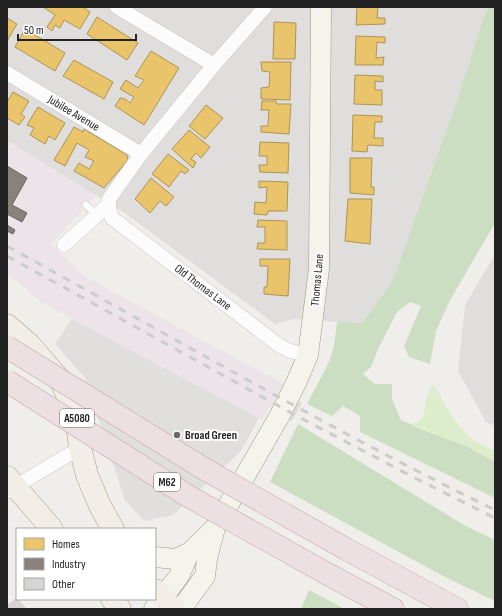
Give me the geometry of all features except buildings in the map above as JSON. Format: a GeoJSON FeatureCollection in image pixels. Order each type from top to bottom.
{"type":"FeatureCollection","features":[{"type":"Feature","properties":{"kind":"highway","name":"M62"},"geometry":{"type":"LineString","coordinates":[[7,347],[206,470],[346,549],[457,609]]}},
{"type":"Feature","properties":{"kind":"highway","name":"M62"},"geometry":{"type":"LineString","coordinates":[[7,380],[188,496],[331,576],[394,609]]}},
{"type":"Feature","properties":{"kind":"main road","name":"A5080"},"geometry":{"type":"LineString","coordinates":[[7,325],[30,344],[61,381],[76,416],[80,448],[87,475],[100,506],[112,528]]}},
{"type":"Feature","properties":{"kind":"main road"},"geometry":{"type":"LineString","coordinates":[[10,485],[51,528]]}},
{"type":"Feature","properties":{"kind":"main road"},"geometry":{"type":"LineString","coordinates":[[113,600],[120,609]]}},
{"type":"Feature","properties":{"kind":"street"},"geometry":{"type":"LineString","coordinates":[[117,7],[214,65]]}},
{"type":"Feature","properties":{"kind":"street"},"geometry":{"type":"LineString","coordinates":[[64,245],[108,205],[109,199],[141,154],[264,7]]}},
{"type":"Feature","properties":{"kind":"street","name":"Thomas Lane"},"geometry":{"type":"LineString","coordinates":[[215,528],[280,415],[308,355],[319,269],[321,7]]}},
{"type":"Feature","properties":{"kind":"street","name":"Jubilee Avenue"},"geometry":{"type":"LineString","coordinates":[[7,72],[141,154]]}},
{"type":"Feature","properties":{"kind":"street","name":"Old Thomas Lane"},"geometry":{"type":"LineString","coordinates":[[108,205],[112,218],[280,346],[308,355]]}},
{"type":"Feature","properties":{"kind":"street"},"geometry":{"type":"LineString","coordinates":[[10,485],[80,448]]}},
{"type":"Feature","properties":{"kind":"street"},"geometry":{"type":"LineString","coordinates":[[165,603],[189,553],[215,528]]}},
{"type":"Feature","properties":{"kind":"street"},"geometry":{"type":"LineString","coordinates":[[165,603],[205,576],[207,559],[215,528]]}},
{"type":"Feature","properties":{"kind":"street"},"geometry":{"type":"LineString","coordinates":[[156,557],[175,558],[189,553]]}},
{"type":"Feature","properties":{"kind":"lane"},"geometry":{"type":"LineString","coordinates":[[86,205],[97,215]]}},
{"type":"Feature","properties":{"kind":"shaded area"},"geometry":{"type":"Polygon","coordinates":[[[7,7],[489,7],[484,16],[458,97],[394,279],[363,324],[294,319],[275,324],[122,211],[7,141],[7,7]]]}},
{"type":"Feature","properties":{"kind":"shaded area"},"geometry":{"type":"Polygon","coordinates":[[[7,141],[96,195],[51,244],[84,276],[284,384],[262,420],[41,302],[18,282],[7,276],[7,141]]]}},
{"type":"Feature","properties":{"kind":"shaded area"},"geometry":{"type":"Polygon","coordinates":[[[495,254],[495,426],[486,422],[458,371],[465,305],[495,254]]]}},
{"type":"Feature","properties":{"kind":"shaded area","name":"Broad Green"},"geometry":{"type":"Polygon","coordinates":[[[72,319],[259,418],[241,451],[173,515],[144,521],[125,500],[85,378],[55,344],[72,319]]]}},
{"type":"Feature","properties":{"kind":"green space"},"geometry":{"type":"Polygon","coordinates":[[[489,7],[495,7],[495,223],[449,302],[436,331],[430,364],[409,357],[404,346],[421,306],[410,302],[397,312],[378,349],[371,367],[363,374],[375,384],[392,384],[392,399],[401,420],[466,446],[495,462],[495,498],[360,432],[360,416],[343,406],[332,416],[307,404],[329,362],[334,346],[337,322],[363,323],[394,278],[458,97],[484,16],[489,7]]]}},
{"type":"Feature","properties":{"kind":"green space"},"geometry":{"type":"Polygon","coordinates":[[[434,385],[450,412],[465,432],[476,441],[495,451],[495,462],[466,446],[410,424],[417,422],[423,417],[426,398],[434,385]]]}},
{"type":"Feature","properties":{"kind":"green space"},"geometry":{"type":"Polygon","coordinates":[[[298,424],[464,525],[495,540],[495,601],[445,577],[270,482],[298,424]]]}},
{"type":"Feature","properties":{"kind":"green space"},"geometry":{"type":"Polygon","coordinates":[[[309,590],[345,609],[301,609],[309,590]]]}},
{"type":"Feature","properties":{"kind":"pier"},"geometry":{"type":"Polygon","coordinates":[[[280,392],[302,403],[292,421],[271,410],[280,392]]]}},
{"type":"Feature","properties":{"kind":"railway"},"geometry":{"type":"LineString","coordinates":[[7,246],[310,414],[495,510]]}},
{"type":"Feature","properties":{"kind":"railway"},"geometry":{"type":"LineString","coordinates":[[7,256],[295,415],[495,518]]}},
{"type":"Feature","properties":{"kind":"place","name":"Broad Green"},"geometry":{"type":"Point","coordinates":[177,435]}}]}
